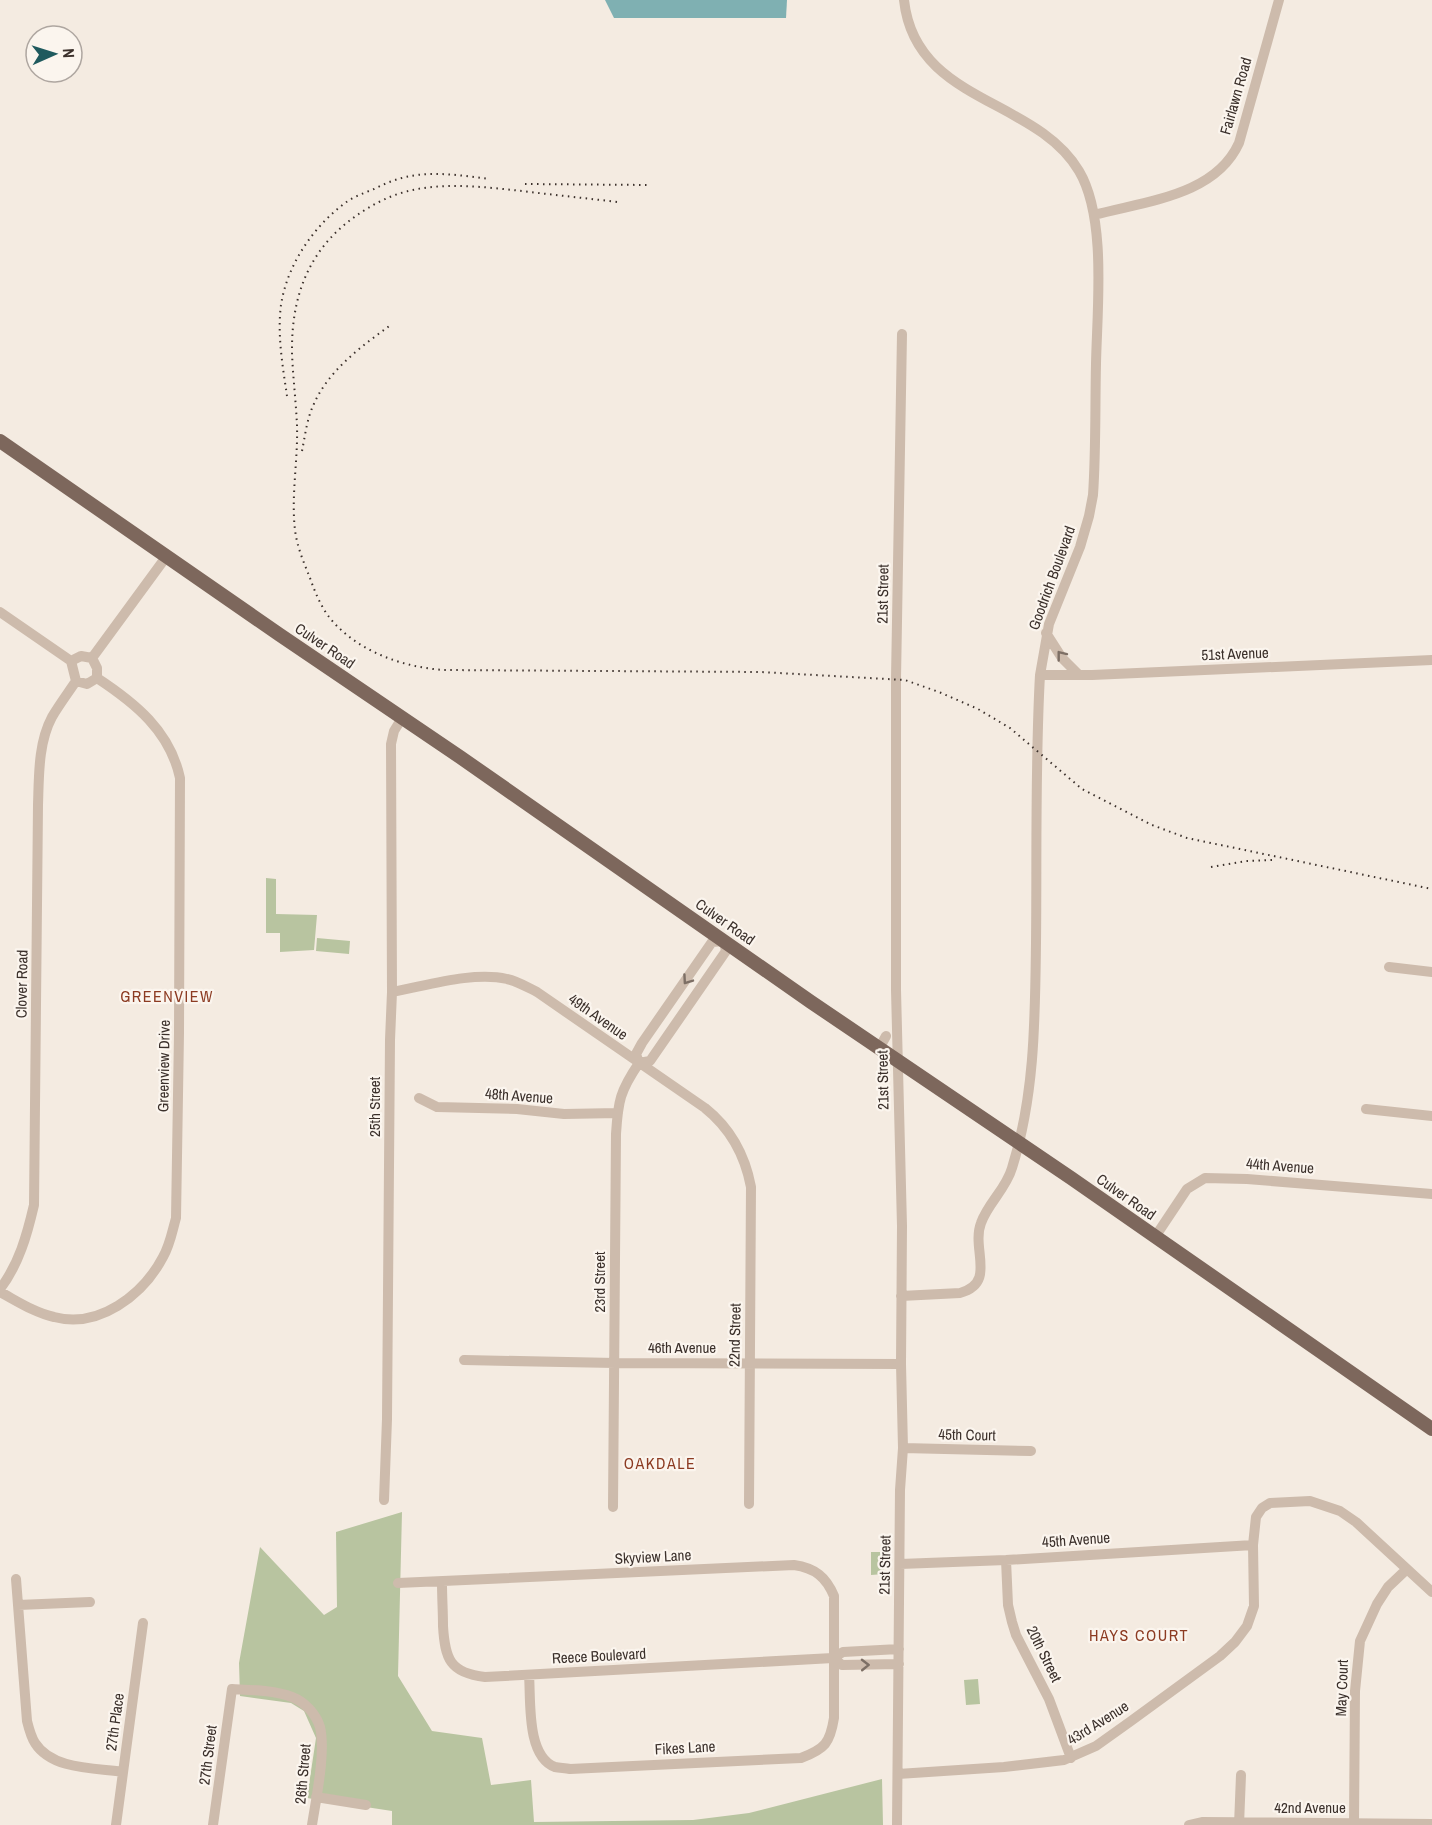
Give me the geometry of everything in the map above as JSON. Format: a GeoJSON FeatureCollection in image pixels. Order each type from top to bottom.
{"type":"FeatureCollection","features":[{"type":"Feature","properties":{"kind":"main road","name":"Culver Road"},"geometry":{"type":"LineString","coordinates":[[0,441],[724,940],[803,997],[883,1042],[898,1059],[1432,1429]]}},
{"type":"Feature","properties":{"kind":"street","name":"Goodrich Boulevard"},"geometry":{"type":"LineString","coordinates":[[904,0],[910,27],[934,65],[955,82],[1036,129],[1060,148],[1080,173],[1094,215],[1097,271],[1093,495],[1080,547],[1055,604],[1046,633],[1040,675],[1033,1059],[1019,1143]]}},
{"type":"Feature","properties":{"kind":"street","name":"Fairlawn Road"},"geometry":{"type":"LineString","coordinates":[[1094,215],[1197,186],[1215,176],[1229,161],[1239,143],[1280,0]]}},
{"type":"Feature","properties":{"kind":"street","name":"21st Street"},"geometry":{"type":"LineString","coordinates":[[897,1825],[903,1448],[900,1364],[902,1226],[896,990],[896,680],[902,334]]}},
{"type":"Feature","properties":{"kind":"street"},"geometry":{"type":"LineString","coordinates":[[92,658],[166,557]]}},
{"type":"Feature","properties":{"kind":"street"},"geometry":{"type":"LineString","coordinates":[[0,612],[71,661],[76,681],[87,684],[97,678],[97,668],[92,658]]}},
{"type":"Feature","properties":{"kind":"street"},"geometry":{"type":"LineString","coordinates":[[1046,633],[1062,658],[1079,675]]}},
{"type":"Feature","properties":{"kind":"street"},"geometry":{"type":"LineString","coordinates":[[71,661],[81,656],[92,658]]}},
{"type":"Feature","properties":{"kind":"street","name":"51st Avenue"},"geometry":{"type":"LineString","coordinates":[[1040,675],[1432,660]]}},
{"type":"Feature","properties":{"kind":"street","name":"Greenview Drive"},"geometry":{"type":"LineString","coordinates":[[0,1290],[36,1311],[55,1318],[75,1320],[105,1313],[130,1296],[153,1274],[168,1248],[176,1218],[180,1010],[180,778],[171,750],[155,725],[141,710],[97,678]]}},
{"type":"Feature","properties":{"kind":"street","name":"Clover Road"},"geometry":{"type":"LineString","coordinates":[[0,1290],[20,1254],[34,1205],[40,765],[46,733],[52,718],[76,681]]}},
{"type":"Feature","properties":{"kind":"street","name":"25th Street"},"geometry":{"type":"LineString","coordinates":[[384,1500],[392,992],[391,744],[394,731],[402,718]]}},
{"type":"Feature","properties":{"kind":"street","name":"23rd Street"},"geometry":{"type":"LineString","coordinates":[[613,1507],[618,1113],[621,1093],[639,1063],[650,1060],[661,1046],[726,951],[724,940],[712,942],[642,1044],[636,1054],[639,1063]]}},
{"type":"Feature","properties":{"kind":"street"},"geometry":{"type":"LineString","coordinates":[[1389,967],[1432,972]]}},
{"type":"Feature","properties":{"kind":"street","name":"49th Avenue"},"geometry":{"type":"LineString","coordinates":[[392,992],[477,978],[508,979],[537,992],[713,1114],[733,1138],[746,1167]]}},
{"type":"Feature","properties":{"kind":"street","name":"48th Avenue"},"geometry":{"type":"LineString","coordinates":[[419,1098],[436,1107],[517,1109],[564,1114],[618,1113]]}},
{"type":"Feature","properties":{"kind":"street"},"geometry":{"type":"LineString","coordinates":[[1366,1109],[1432,1116]]}},
{"type":"Feature","properties":{"kind":"street"},"geometry":{"type":"LineString","coordinates":[[901,1296],[960,1293],[969,1291],[979,1282],[981,1271],[978,1232],[981,1221],[1009,1178],[1019,1143]]}},
{"type":"Feature","properties":{"kind":"street","name":"22nd Street"},"geometry":{"type":"LineString","coordinates":[[746,1167],[751,1187],[752,1218],[749,1504]]}},
{"type":"Feature","properties":{"kind":"street","name":"44th Avenue"},"geometry":{"type":"LineString","coordinates":[[1155,1237],[1187,1189],[1205,1178],[1247,1179],[1432,1194]]}},
{"type":"Feature","properties":{"kind":"street","name":"46th Avenue"},"geometry":{"type":"LineString","coordinates":[[464,1360],[900,1364]]}},
{"type":"Feature","properties":{"kind":"street","name":"45th Court"},"geometry":{"type":"LineString","coordinates":[[903,1448],[1031,1451]]}},
{"type":"Feature","properties":{"kind":"street","name":"43rd Avenue"},"geometry":{"type":"LineString","coordinates":[[898,1774],[1053,1762],[1071,1758],[1096,1746],[1220,1656],[1235,1642],[1247,1626],[1251,1616],[1255,1591],[1253,1545],[1256,1517],[1262,1508],[1280,1501],[1320,1503],[1348,1515],[1407,1569]]}},
{"type":"Feature","properties":{"kind":"street","name":"45th Avenue"},"geometry":{"type":"LineString","coordinates":[[900,1564],[1253,1545]]}},
{"type":"Feature","properties":{"kind":"street","name":"20th Street"},"geometry":{"type":"LineString","coordinates":[[1006,1560],[1008,1605],[1014,1628],[1049,1699],[1071,1758]]}},
{"type":"Feature","properties":{"kind":"street","name":"Skyview Lane"},"geometry":{"type":"LineString","coordinates":[[398,1583],[442,1583],[791,1565],[806,1567],[824,1578],[834,1596],[833,1658]]}},
{"type":"Feature","properties":{"kind":"street"},"geometry":{"type":"LineString","coordinates":[[1407,1569],[1432,1592]]}},
{"type":"Feature","properties":{"kind":"street","name":"May Court"},"geometry":{"type":"LineString","coordinates":[[1354,1823],[1355,1693],[1360,1641],[1377,1604],[1388,1587],[1407,1569]]}},
{"type":"Feature","properties":{"kind":"street"},"geometry":{"type":"LineString","coordinates":[[16,1579],[27,1721],[34,1742],[40,1750],[58,1761],[123,1772]]}},
{"type":"Feature","properties":{"kind":"street","name":"Reece Boulevard"},"geometry":{"type":"LineString","coordinates":[[442,1583],[444,1649],[450,1661],[470,1675],[485,1677],[529,1675],[833,1658],[843,1652],[899,1649]]}},
{"type":"Feature","properties":{"kind":"street"},"geometry":{"type":"LineString","coordinates":[[18,1605],[90,1602]]}},
{"type":"Feature","properties":{"kind":"street","name":"27th Place"},"geometry":{"type":"LineString","coordinates":[[117,1825],[143,1623]]}},
{"type":"Feature","properties":{"kind":"street","name":"Reece Boulevard"},"geometry":{"type":"LineString","coordinates":[[833,1658],[842,1665],[899,1664]]}},
{"type":"Feature","properties":{"kind":"street","name":"Fikes Lane"},"geometry":{"type":"LineString","coordinates":[[529,1675],[535,1745],[543,1758],[554,1766],[570,1769],[801,1758],[814,1753],[827,1743],[831,1734],[834,1718],[833,1658]]}},
{"type":"Feature","properties":{"kind":"street","name":"26th Street"},"geometry":{"type":"LineString","coordinates":[[232,1689],[261,1691],[291,1697],[308,1708],[319,1725],[321,1745],[312,1825]]}},
{"type":"Feature","properties":{"kind":"street","name":"27th Street"},"geometry":{"type":"LineString","coordinates":[[213,1825],[232,1689]]}},
{"type":"Feature","properties":{"kind":"street"},"geometry":{"type":"LineString","coordinates":[[1239,1824],[1242,1775]]}},
{"type":"Feature","properties":{"kind":"street"},"geometry":{"type":"LineString","coordinates":[[316,1797],[366,1805]]}},
{"type":"Feature","properties":{"kind":"street","name":"42nd Avenue"},"geometry":{"type":"LineString","coordinates":[[1189,1825],[1202,1822],[1432,1824]]}},
{"type":"Feature","properties":{"kind":"green space"},"geometry":{"type":"Polygon","coordinates":[[[266,878],[276,879],[276,914],[317,915],[314,950],[280,952],[280,933],[266,933],[266,878]]]}},
{"type":"Feature","properties":{"kind":"green space"},"geometry":{"type":"Polygon","coordinates":[[[317,938],[350,941],[349,954],[316,951],[317,938]]]}},
{"type":"Feature","properties":{"kind":"green space"},"geometry":{"type":"Polygon","coordinates":[[[402,1512],[398,1676],[432,1731],[482,1738],[491,1785],[531,1780],[534,1822],[693,1820],[749,1813],[882,1779],[883,1825],[392,1825],[392,1811],[307,1798],[316,1738],[304,1711],[291,1703],[240,1696],[239,1663],[260,1547],[324,1615],[337,1607],[336,1532],[402,1512]]]}},
{"type":"Feature","properties":{"kind":"green space"},"geometry":{"type":"Polygon","coordinates":[[[871,1552],[884,1552],[884,1574],[871,1575],[871,1552]]]}},
{"type":"Feature","properties":{"kind":"green space"},"geometry":{"type":"Polygon","coordinates":[[[978,1679],[980,1704],[966,1705],[964,1680],[978,1679]]]}},
{"type":"Feature","properties":{"kind":"water"},"geometry":{"type":"Polygon","coordinates":[[[605,0],[787,0],[786,18],[614,18],[605,0]]]}},
{"type":"Feature","properties":{"kind":"railway"},"geometry":{"type":"LineString","coordinates":[[287,396],[280,340],[280,316],[284,290],[295,261],[322,223],[345,203],[400,178],[435,174],[490,179]]}},
{"type":"Feature","properties":{"kind":"railway"},"geometry":{"type":"LineString","coordinates":[[525,184],[649,185]]}},
{"type":"Feature","properties":{"kind":"railway"},"geometry":{"type":"LineString","coordinates":[[617,202],[468,186],[413,190],[379,202],[357,215],[339,229],[312,264],[296,305],[293,328],[292,353],[297,426],[295,530],[301,555],[320,603],[331,620],[347,635],[371,651],[385,657],[414,666],[443,670],[761,672],[905,680],[978,709],[1010,728],[1082,789],[1152,825],[1187,838],[1432,889]]}},
{"type":"Feature","properties":{"kind":"railway"},"geometry":{"type":"LineString","coordinates":[[302,451],[311,411],[327,381],[347,360],[392,324]]}},
{"type":"Feature","properties":{"kind":"railway"},"geometry":{"type":"LineString","coordinates":[[1211,867],[1246,861],[1272,860]]}},
{"type":"Feature","properties":{"kind":"district","name":"GREENVIEW"},"geometry":{"type":"Point","coordinates":[167,996]}},
{"type":"Feature","properties":{"kind":"district","name":"OAKDALE"},"geometry":{"type":"Point","coordinates":[660,1463]}},
{"type":"Feature","properties":{"kind":"district","name":"HAYS COURT"},"geometry":{"type":"Point","coordinates":[1139,1635]}}]}
